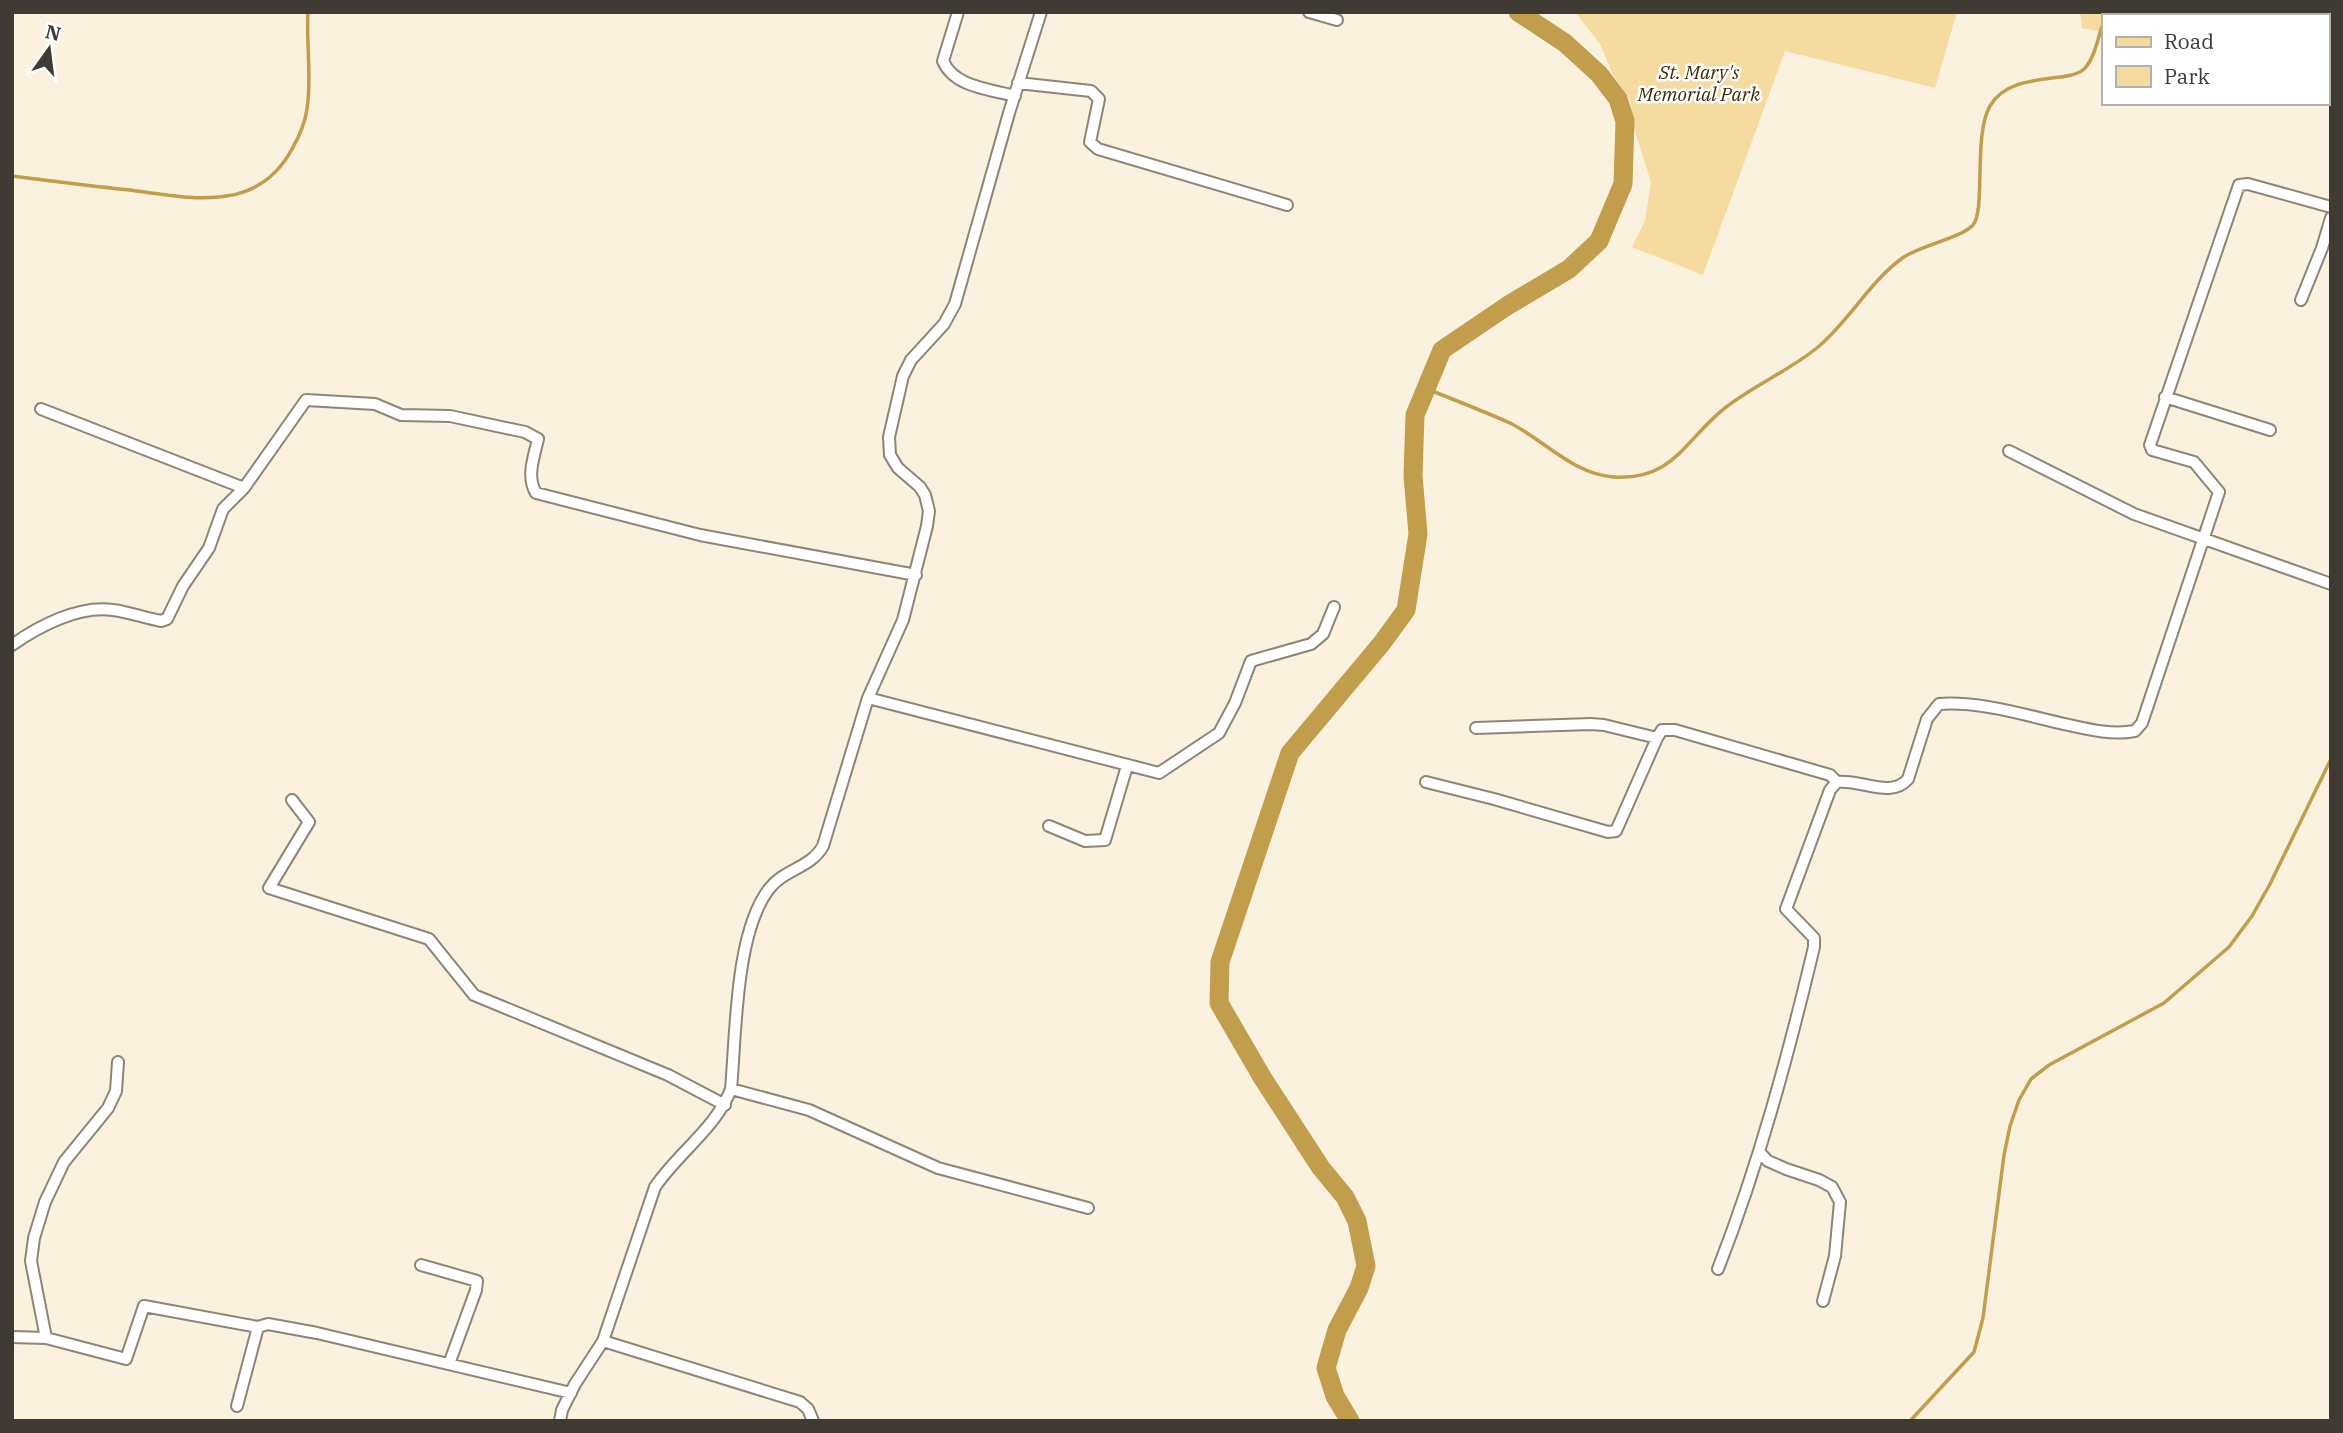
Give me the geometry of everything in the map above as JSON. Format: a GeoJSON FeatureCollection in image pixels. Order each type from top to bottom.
{"type":"FeatureCollection","features":[{"type":"Feature","properties":{"kind":"street"},"geometry":{"type":"LineString","coordinates":[[958,12],[943,61],[947,70],[962,82],[1015,96]]}},
{"type":"Feature","properties":{"kind":"street"},"geometry":{"type":"LineString","coordinates":[[560,1421],[571,1393],[603,1341],[655,1187],[725,1105],[731,1089],[742,966],[753,921],[770,887],[781,877],[809,862],[818,855],[823,846],[868,698],[903,620],[916,575],[929,511],[920,487],[893,462],[890,437],[906,368],[944,324],[955,304],[1041,12]]}},
{"type":"Feature","properties":{"kind":"street"},"geometry":{"type":"LineString","coordinates":[[1309,12],[1337,20]]}},
{"type":"Feature","properties":{"kind":"street"},"geometry":{"type":"LineString","coordinates":[[1018,83],[1091,91],[1099,99],[1090,142],[1098,149],[1287,205]]}},
{"type":"Feature","properties":{"kind":"street"},"geometry":{"type":"LineString","coordinates":[[1718,1269],[1759,1152],[1814,947],[1814,938],[1786,909],[1830,790],[1838,782],[1847,781],[1893,789],[1902,786],[1908,779],[1927,719],[1939,704],[1963,702],[2100,732],[2135,731],[2142,723],[2219,492],[2194,462],[2151,449],[2165,397],[2239,185],[2248,184],[2331,207]]}},
{"type":"Feature","properties":{"kind":"street"},"geometry":{"type":"LineString","coordinates":[[2301,300],[2331,218]]}},
{"type":"Feature","properties":{"kind":"street"},"geometry":{"type":"LineString","coordinates":[[2165,397],[2270,430]]}},
{"type":"Feature","properties":{"kind":"street"},"geometry":{"type":"LineString","coordinates":[[12,645],[33,630],[74,613],[111,609],[161,621],[167,619],[183,586],[209,548],[223,509],[244,488],[306,400],[375,404],[401,415],[450,416],[525,432],[538,439],[530,477],[531,486],[536,493],[700,536],[916,575]]}},
{"type":"Feature","properties":{"kind":"street"},"geometry":{"type":"LineString","coordinates":[[41,409],[244,488]]}},
{"type":"Feature","properties":{"kind":"street"},"geometry":{"type":"LineString","coordinates":[[2009,451],[2134,514],[2331,584]]}},
{"type":"Feature","properties":{"kind":"street"},"geometry":{"type":"LineString","coordinates":[[868,698],[1159,773],[1220,733],[1251,661],[1311,644],[1323,634],[1334,607]]}},
{"type":"Feature","properties":{"kind":"street"},"geometry":{"type":"LineString","coordinates":[[1476,728],[1591,724],[1657,738]]}},
{"type":"Feature","properties":{"kind":"street"},"geometry":{"type":"LineString","coordinates":[[1426,782],[1608,832],[1616,831],[1657,738],[1662,730],[1675,730],[1830,775],[1838,782]]}},
{"type":"Feature","properties":{"kind":"street"},"geometry":{"type":"LineString","coordinates":[[1049,826],[1085,841],[1105,839],[1128,766]]}},
{"type":"Feature","properties":{"kind":"street"},"geometry":{"type":"LineString","coordinates":[[292,800],[309,822],[269,888],[429,939],[474,995],[668,1076],[725,1105]]}},
{"type":"Feature","properties":{"kind":"street"},"geometry":{"type":"LineString","coordinates":[[46,1338],[31,1261],[34,1238],[45,1202],[64,1162],[108,1108],[116,1091],[118,1062]]}},
{"type":"Feature","properties":{"kind":"street"},"geometry":{"type":"LineString","coordinates":[[731,1089],[809,1110],[939,1168],[1088,1208]]}},
{"type":"Feature","properties":{"kind":"street"},"geometry":{"type":"LineString","coordinates":[[1759,1152],[1768,1161],[1832,1187],[1840,1202],[1835,1256],[1822,1301]]}},
{"type":"Feature","properties":{"kind":"street"},"geometry":{"type":"LineString","coordinates":[[421,1265],[477,1281],[449,1364]]}},
{"type":"Feature","properties":{"kind":"street"},"geometry":{"type":"LineString","coordinates":[[12,1338],[46,1338],[126,1359],[144,1306],[258,1327],[268,1324],[305,1331],[571,1393]]}},
{"type":"Feature","properties":{"kind":"street"},"geometry":{"type":"LineString","coordinates":[[237,1406],[258,1327]]}},
{"type":"Feature","properties":{"kind":"street"},"geometry":{"type":"LineString","coordinates":[[603,1341],[800,1402],[808,1409],[813,1421]]}},
{"type":"Feature","properties":{"kind":"green space","name":"St. Mary's Memorial Park"},"geometry":{"type":"Polygon","coordinates":[[[1575,12],[1957,12],[1935,88],[1785,51],[1703,275],[1632,247],[1645,221],[1651,182],[1634,128],[1630,100],[1614,77],[1600,44],[1575,12]]]}},
{"type":"Feature","properties":{"kind":"green space"},"geometry":{"type":"Polygon","coordinates":[[[2080,12],[2114,12],[2102,14],[2102,32],[2082,28],[2080,12]]]}},
{"type":"Feature","properties":{"kind":"waterway"},"geometry":{"type":"LineString","coordinates":[[12,176],[199,198],[241,193],[260,184],[277,170],[292,149],[305,119],[309,85],[308,12]]}},
{"type":"Feature","properties":{"kind":"waterway"},"geometry":{"type":"LineString","coordinates":[[1350,1421],[1335,1396],[1326,1368],[1337,1330],[1359,1288],[1366,1266],[1357,1221],[1345,1197],[1321,1168],[1262,1077],[1219,1003],[1220,962],[1290,753],[1382,643],[1406,610],[1418,534],[1413,476],[1415,415],[1442,350],[1507,306],[1569,269],[1599,241],[1623,184],[1625,121],[1618,99],[1599,74],[1565,43],[1518,12]]}},
{"type":"Feature","properties":{"kind":"waterway"},"geometry":{"type":"LineString","coordinates":[[1427,389],[1510,423],[1572,463],[1598,475],[1634,476],[1665,465],[1725,408],[1818,347],[1840,326],[1879,279],[1901,259],[1959,234],[1973,225],[1979,204],[1982,135],[1990,106],[2000,94],[2012,87],[2078,73],[2085,68],[2094,53],[2102,27]]}},
{"type":"Feature","properties":{"kind":"waterway"},"geometry":{"type":"LineString","coordinates":[[1910,1421],[1974,1352],[1983,1318],[2010,1126],[2019,1100],[2031,1079],[2049,1065],[2164,1003],[2229,947],[2252,916],[2270,884],[2331,759]]}}]}
